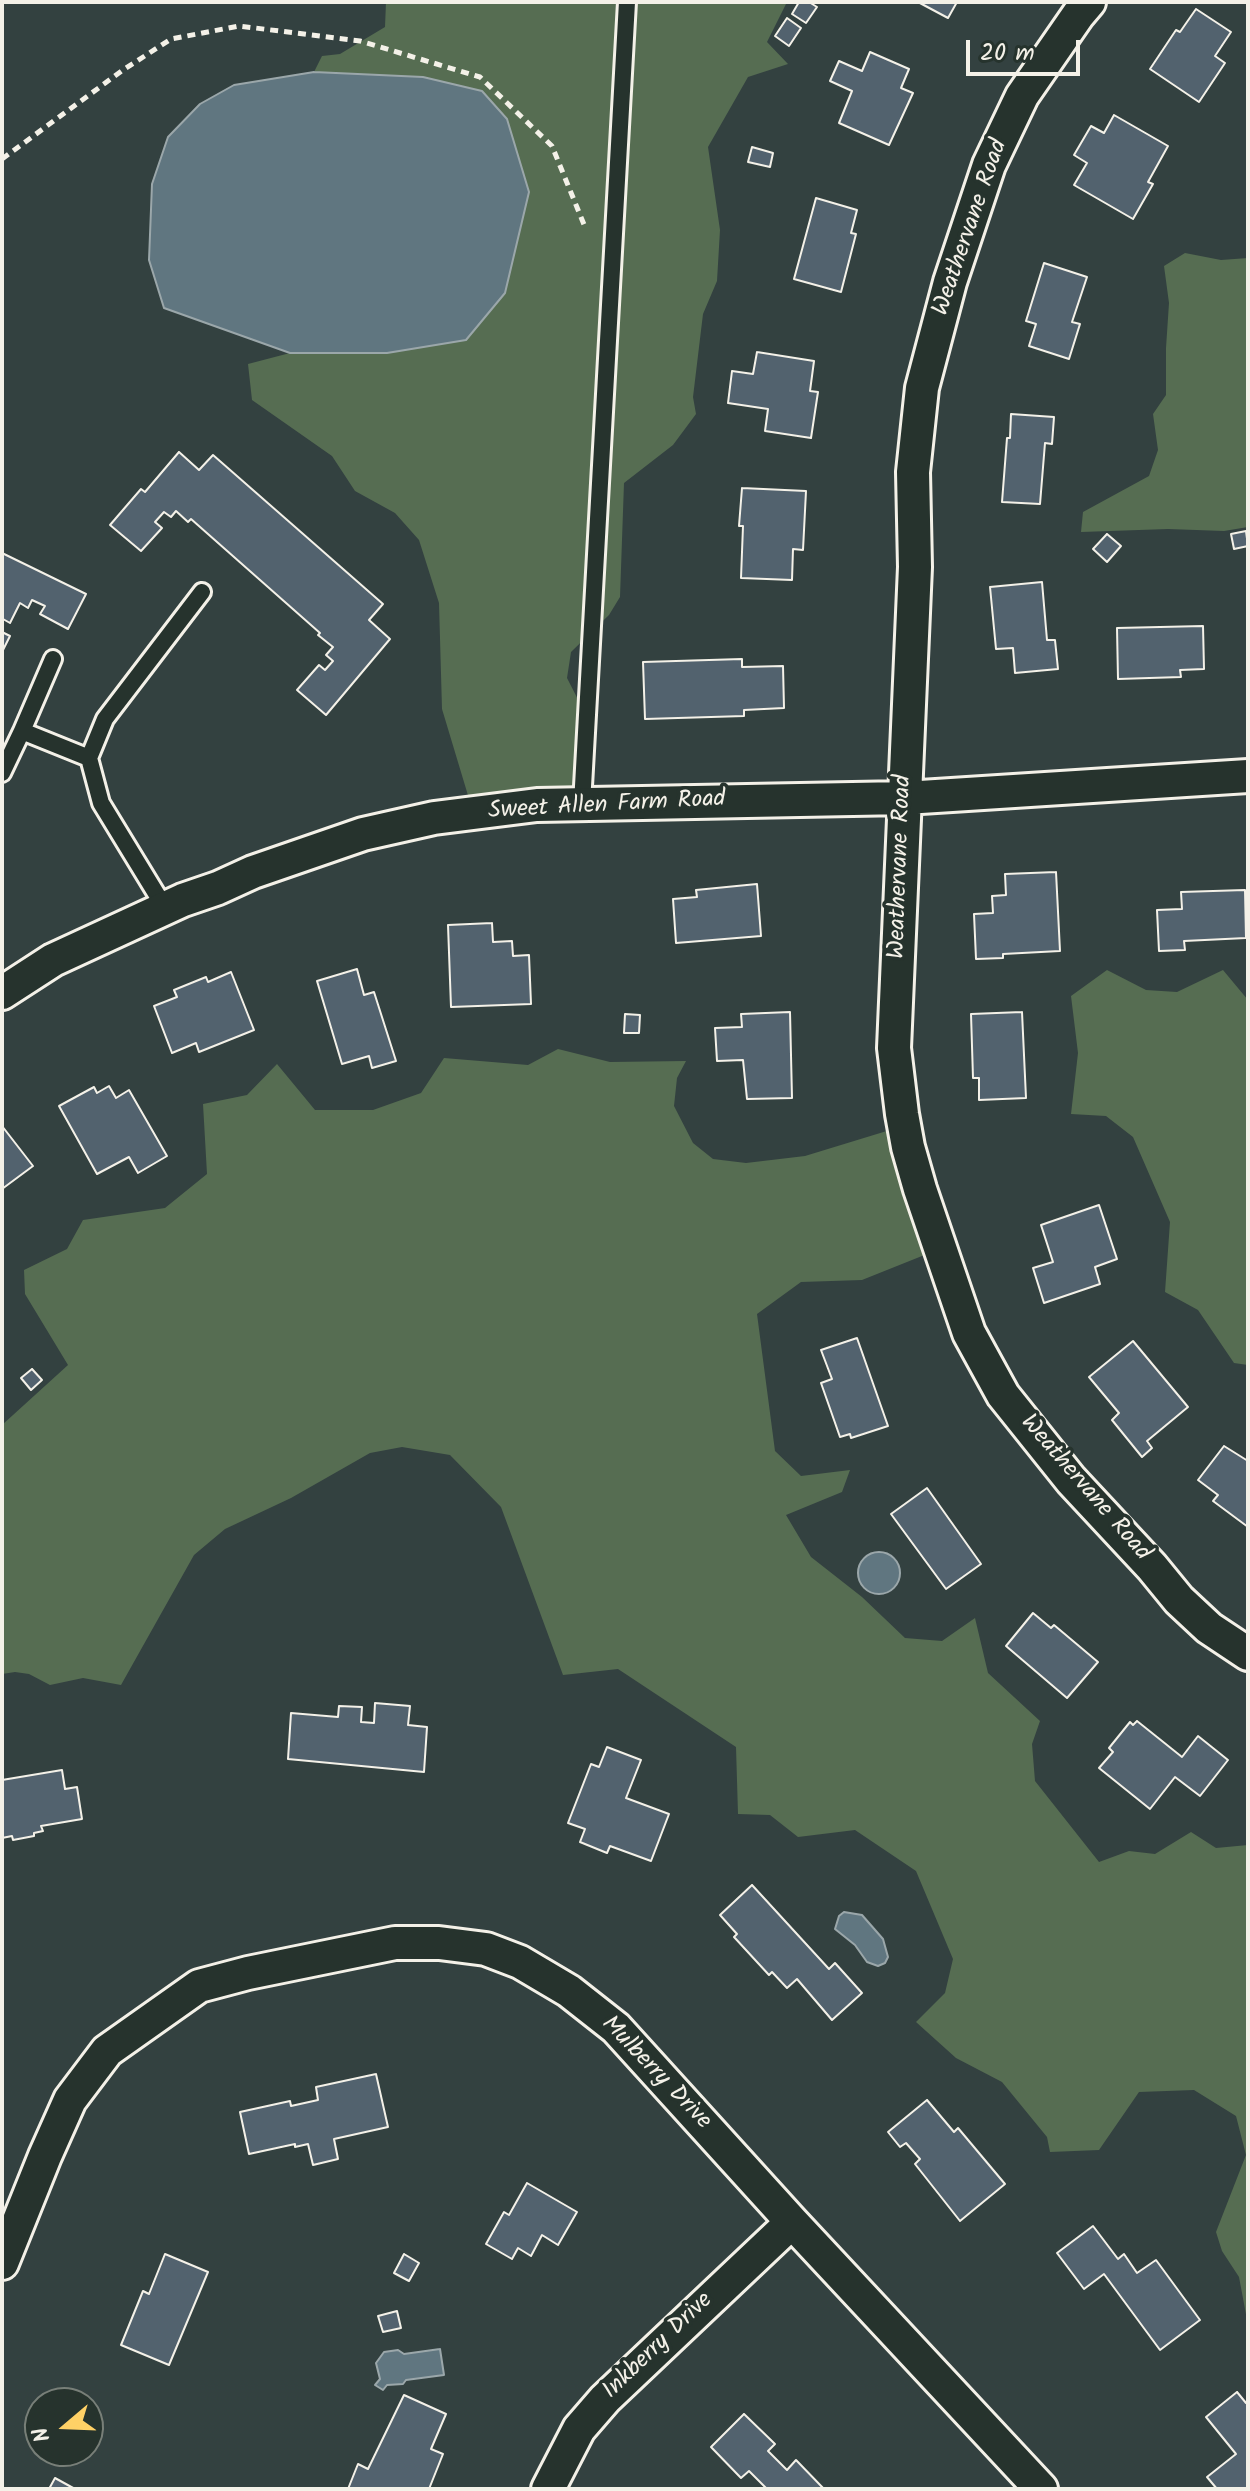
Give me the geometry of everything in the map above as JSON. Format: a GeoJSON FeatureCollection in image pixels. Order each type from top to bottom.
{"type":"FeatureCollection","features":[{"type":"Feature","properties":{"kind":"street","name":"Weathervane Road"},"geometry":{"type":"LineString","coordinates":[[1089,2],[1022,96],[989,165],[950,282],[922,388],[913,472],[915,567],[894,1048],[908,1147],[920,1189],[969,1333],[1003,1395],[1071,1480],[1179,1600],[1209,1628],[1248,1654]]}},
{"type":"Feature","properties":{"kind":"street","name":"Sweet Allen Farm Road"},"geometry":{"type":"LineString","coordinates":[[2,993],[53,960],[165,908],[253,872],[363,834],[434,818],[537,805],[905,798],[1248,776]]}},
{"type":"Feature","properties":{"kind":"street","name":"Mulberry Drive"},"geometry":{"type":"LineString","coordinates":[[2,2263],[70,2100],[107,2051],[199,1986],[395,1943],[439,1943],[486,1949],[520,1962],[569,1991],[616,2028],[1041,2489]]}},
{"type":"Feature","properties":{"kind":"street","name":"Inkberry Drive"},"geometry":{"type":"LineString","coordinates":[[548,2489],[579,2429],[605,2399],[792,2222]]}},
{"type":"Feature","properties":{"kind":"lane"},"geometry":{"type":"LineString","coordinates":[[582,804],[627,2]]}},
{"type":"Feature","properties":{"kind":"lane"},"geometry":{"type":"LineString","coordinates":[[165,908],[101,803],[89,758],[105,719],[202,592]]}},
{"type":"Feature","properties":{"kind":"lane"},"geometry":{"type":"LineString","coordinates":[[2,773],[53,659]]}},
{"type":"Feature","properties":{"kind":"lane"},"geometry":{"type":"LineString","coordinates":[[22,731],[89,758]]}},
{"type":"Feature","properties":{"kind":"path"},"geometry":{"type":"LineString","coordinates":[[2,159],[123,70],[171,39],[239,26],[330,37],[360,41],[480,77],[552,146],[587,232]]}},
{"type":"Feature","properties":{"kind":"green space"},"geometry":{"type":"Polygon","coordinates":[[[386,2],[787,2],[767,42],[788,64],[748,77],[708,147],[720,230],[717,281],[703,314],[693,397],[696,414],[673,445],[624,483],[620,597],[609,615],[571,652],[567,678],[589,721],[587,804],[473,812],[442,709],[439,603],[419,540],[395,513],[355,491],[332,456],[252,400],[248,364],[290,353],[387,353],[529,192],[507,119],[481,91],[423,77],[314,72],[322,56],[340,54],[385,27],[386,2]]]}},
{"type":"Feature","properties":{"kind":"green space"},"geometry":{"type":"Polygon","coordinates":[[[1185,253],[1221,260],[1248,258],[1248,527],[1224,531],[1081,532],[1083,512],[1149,476],[1158,450],[1153,414],[1166,395],[1169,303],[1164,266],[1185,253]]]}},
{"type":"Feature","properties":{"kind":"green space"},"geometry":{"type":"Polygon","coordinates":[[[1107,970],[1146,990],[1177,992],[1223,970],[1248,1000],[1248,1365],[1234,1363],[1198,1310],[1165,1292],[1170,1222],[1133,1137],[1106,1116],[1071,1114],[1078,1053],[1071,996],[1107,970]]]}},
{"type":"Feature","properties":{"kind":"green space"},"geometry":{"type":"Polygon","coordinates":[[[558,1049],[610,1062],[686,1061],[677,1078],[674,1106],[693,1143],[713,1159],[746,1163],[805,1156],[890,1130],[932,1252],[862,1280],[801,1282],[757,1314],[775,1451],[801,1476],[850,1470],[842,1492],[786,1515],[811,1557],[862,1597],[905,1638],[942,1641],[975,1618],[988,1673],[1040,1721],[1032,1744],[1035,1781],[1099,1862],[1129,1851],[1155,1854],[1191,1832],[1216,1848],[1248,1845],[1248,2325],[1239,2277],[1222,2251],[1216,2232],[1246,2155],[1236,2116],[1194,2090],[1139,2092],[1099,2150],[1050,2152],[1047,2137],[1002,2082],[956,2058],[916,2022],[945,1993],[953,1959],[916,1871],[855,1830],[798,1837],[770,1815],[738,1814],[736,1747],[618,1669],[563,1675],[501,1507],[450,1455],[402,1447],[370,1453],[291,1498],[225,1529],[194,1555],[121,1685],[83,1678],[50,1685],[29,1674],[2,1674],[2,1425],[68,1365],[25,1294],[24,1270],[67,1249],[83,1220],[165,1208],[207,1174],[203,1104],[247,1095],[277,1064],[315,1110],[373,1110],[421,1093],[444,1058],[528,1065],[558,1049]]]}},
{"type":"Feature","properties":{"kind":"water"},"geometry":{"type":"Polygon","coordinates":[[[314,72],[423,77],[482,91],[507,119],[529,192],[505,293],[466,340],[387,353],[290,353],[164,308],[149,260],[152,184],[168,137],[200,104],[234,85],[314,72]]]}},
{"type":"Feature","properties":{"kind":"water"},"geometry":{"type":"Polygon","coordinates":[[[879,1552],[894,1558],[900,1573],[894,1588],[879,1594],[864,1588],[858,1573],[864,1558],[879,1552]]]}},
{"type":"Feature","properties":{"kind":"water"},"geometry":{"type":"Polygon","coordinates":[[[844,1912],[862,1915],[883,1939],[888,1957],[885,1963],[878,1966],[867,1962],[855,1945],[835,1929],[839,1916],[844,1912]]]}},
{"type":"Feature","properties":{"kind":"water"},"geometry":{"type":"Polygon","coordinates":[[[440,2349],[444,2375],[406,2380],[403,2384],[387,2385],[383,2390],[375,2385],[380,2379],[376,2363],[384,2352],[398,2350],[404,2354],[440,2349]]]}},
{"type":"Feature","properties":{"kind":"building"},"geometry":{"type":"Polygon","coordinates":[[[799,2],[809,2],[817,7],[806,23],[792,14],[799,2]]]}},
{"type":"Feature","properties":{"kind":"building"},"geometry":{"type":"Polygon","coordinates":[[[918,2],[957,2],[948,18],[918,2]]]}},
{"type":"Feature","properties":{"kind":"building"},"geometry":{"type":"Polygon","coordinates":[[[1196,9],[1231,32],[1215,56],[1225,63],[1199,102],[1150,69],[1176,30],[1180,32],[1196,9]]]}},
{"type":"Feature","properties":{"kind":"building"},"geometry":{"type":"Polygon","coordinates":[[[787,18],[801,28],[789,46],[775,36],[787,18]]]}},
{"type":"Feature","properties":{"kind":"building"},"geometry":{"type":"Polygon","coordinates":[[[870,52],[909,69],[901,88],[913,93],[889,145],[839,123],[852,91],[830,81],[839,61],[862,71],[870,52]]]}},
{"type":"Feature","properties":{"kind":"building"},"geometry":{"type":"Polygon","coordinates":[[[1114,115],[1168,146],[1148,182],[1153,184],[1133,219],[1074,185],[1087,163],[1074,155],[1091,126],[1104,133],[1114,115]]]}},
{"type":"Feature","properties":{"kind":"building"},"geometry":{"type":"Polygon","coordinates":[[[752,147],[773,153],[770,167],[748,162],[752,147]]]}},
{"type":"Feature","properties":{"kind":"building"},"geometry":{"type":"Polygon","coordinates":[[[816,198],[857,210],[851,233],[856,234],[841,292],[794,279],[816,198]]]}},
{"type":"Feature","properties":{"kind":"building"},"geometry":{"type":"Polygon","coordinates":[[[1044,263],[1087,277],[1072,322],[1080,324],[1069,359],[1029,346],[1036,324],[1026,321],[1044,263]]]}},
{"type":"Feature","properties":{"kind":"building"},"geometry":{"type":"Polygon","coordinates":[[[757,352],[814,361],[810,391],[818,392],[811,438],[765,431],[768,409],[728,403],[732,371],[753,374],[757,352]]]}},
{"type":"Feature","properties":{"kind":"building"},"geometry":{"type":"Polygon","coordinates":[[[1011,414],[1054,417],[1052,444],[1045,443],[1040,504],[1002,502],[1011,414]]]}},
{"type":"Feature","properties":{"kind":"building"},"geometry":{"type":"Polygon","coordinates":[[[179,452],[199,470],[213,455],[383,604],[369,620],[390,639],[326,715],[297,690],[319,665],[325,670],[333,661],[326,655],[333,647],[191,519],[188,522],[176,511],[171,517],[164,512],[155,522],[162,528],[141,551],[110,525],[141,489],[145,492],[179,452]]]}},
{"type":"Feature","properties":{"kind":"building"},"geometry":{"type":"Polygon","coordinates":[[[742,488],[806,491],[803,550],[793,549],[792,580],[741,578],[743,526],[739,526],[742,488]]]}},
{"type":"Feature","properties":{"kind":"building"},"geometry":{"type":"Polygon","coordinates":[[[1246,531],[1248,546],[1234,549],[1231,534],[1246,531]]]}},
{"type":"Feature","properties":{"kind":"building"},"geometry":{"type":"Polygon","coordinates":[[[1107,534],[1121,546],[1107,562],[1093,549],[1107,534]]]}},
{"type":"Feature","properties":{"kind":"building"},"geometry":{"type":"Polygon","coordinates":[[[2,553],[86,594],[68,629],[40,614],[45,606],[32,600],[28,608],[20,603],[10,623],[3,619],[2,622],[2,553]]]}},
{"type":"Feature","properties":{"kind":"building"},"geometry":{"type":"Polygon","coordinates":[[[1042,582],[1047,640],[1055,640],[1058,669],[1015,673],[1013,648],[996,649],[990,587],[1042,582]]]}},
{"type":"Feature","properties":{"kind":"building"},"geometry":{"type":"Polygon","coordinates":[[[1203,626],[1204,669],[1180,670],[1181,677],[1118,679],[1117,628],[1203,626]]]}},
{"type":"Feature","properties":{"kind":"building"},"geometry":{"type":"Polygon","coordinates":[[[2,632],[10,636],[2,652],[2,632]]]}},
{"type":"Feature","properties":{"kind":"building"},"geometry":{"type":"Polygon","coordinates":[[[742,659],[742,667],[783,666],[784,708],[744,710],[744,716],[645,719],[643,662],[742,659]]]}},
{"type":"Feature","properties":{"kind":"building"},"geometry":{"type":"Polygon","coordinates":[[[1056,872],[1060,951],[1003,954],[1003,958],[976,959],[974,914],[993,913],[992,896],[1006,895],[1005,874],[1056,872]]]}},
{"type":"Feature","properties":{"kind":"building"},"geometry":{"type":"Polygon","coordinates":[[[757,884],[761,936],[676,943],[673,899],[697,897],[696,890],[757,884]]]}},
{"type":"Feature","properties":{"kind":"building"},"geometry":{"type":"Polygon","coordinates":[[[1245,890],[1246,938],[1184,941],[1185,950],[1159,951],[1157,910],[1182,909],[1181,892],[1245,890]]]}},
{"type":"Feature","properties":{"kind":"building"},"geometry":{"type":"Polygon","coordinates":[[[492,923],[493,942],[512,941],[513,956],[529,955],[531,1004],[451,1007],[448,925],[492,923]]]}},
{"type":"Feature","properties":{"kind":"building"},"geometry":{"type":"Polygon","coordinates":[[[357,969],[364,995],[374,992],[396,1061],[372,1068],[369,1056],[342,1064],[317,981],[357,969]]]}},
{"type":"Feature","properties":{"kind":"building"},"geometry":{"type":"Polygon","coordinates":[[[231,972],[254,1030],[199,1052],[196,1043],[172,1053],[154,1006],[177,997],[174,990],[206,977],[208,982],[231,972]]]}},
{"type":"Feature","properties":{"kind":"building"},"geometry":{"type":"Polygon","coordinates":[[[790,1012],[792,1098],[747,1099],[743,1060],[717,1061],[715,1028],[742,1027],[741,1014],[790,1012]]]}},
{"type":"Feature","properties":{"kind":"building"},"geometry":{"type":"Polygon","coordinates":[[[1022,1012],[1026,1098],[979,1100],[979,1078],[973,1078],[971,1014],[1022,1012]]]}},
{"type":"Feature","properties":{"kind":"building"},"geometry":{"type":"Polygon","coordinates":[[[625,1014],[640,1015],[639,1033],[624,1033],[625,1014]]]}},
{"type":"Feature","properties":{"kind":"building"},"geometry":{"type":"Polygon","coordinates":[[[109,1086],[116,1098],[129,1090],[167,1156],[138,1173],[129,1157],[97,1174],[59,1106],[94,1087],[97,1093],[109,1086]]]}},
{"type":"Feature","properties":{"kind":"building"},"geometry":{"type":"Polygon","coordinates":[[[2,1126],[33,1166],[2,1189],[2,1126]]]}},
{"type":"Feature","properties":{"kind":"building"},"geometry":{"type":"Polygon","coordinates":[[[1099,1205],[1117,1259],[1095,1267],[1100,1284],[1044,1303],[1033,1268],[1053,1262],[1041,1225],[1099,1205]]]}},
{"type":"Feature","properties":{"kind":"building"},"geometry":{"type":"Polygon","coordinates":[[[857,1338],[888,1426],[851,1438],[850,1434],[840,1437],[821,1383],[832,1379],[821,1350],[857,1338]]]}},
{"type":"Feature","properties":{"kind":"building"},"geometry":{"type":"Polygon","coordinates":[[[1133,1341],[1188,1407],[1147,1441],[1152,1448],[1142,1457],[1112,1420],[1119,1413],[1089,1377],[1133,1341]]]}},
{"type":"Feature","properties":{"kind":"building"},"geometry":{"type":"Polygon","coordinates":[[[32,1369],[42,1380],[31,1390],[21,1378],[32,1369]]]}},
{"type":"Feature","properties":{"kind":"building"},"geometry":{"type":"Polygon","coordinates":[[[1224,1446],[1248,1461],[1248,1527],[1213,1501],[1218,1495],[1198,1480],[1224,1446]]]}},
{"type":"Feature","properties":{"kind":"building"},"geometry":{"type":"Polygon","coordinates":[[[927,1488],[981,1564],[946,1589],[891,1514],[927,1488]]]}},
{"type":"Feature","properties":{"kind":"building"},"geometry":{"type":"Polygon","coordinates":[[[1033,1613],[1051,1628],[1054,1625],[1098,1662],[1067,1698],[1006,1646],[1033,1613]]]}},
{"type":"Feature","properties":{"kind":"building"},"geometry":{"type":"Polygon","coordinates":[[[375,1703],[410,1706],[408,1725],[427,1727],[424,1772],[288,1759],[291,1713],[338,1717],[339,1706],[362,1707],[361,1722],[374,1723],[375,1703]]]}},
{"type":"Feature","properties":{"kind":"building"},"geometry":{"type":"Polygon","coordinates":[[[1137,1721],[1182,1757],[1198,1736],[1228,1760],[1200,1796],[1175,1777],[1150,1809],[1099,1768],[1113,1752],[1109,1748],[1130,1722],[1133,1725],[1137,1721]]]}},
{"type":"Feature","properties":{"kind":"building"},"geometry":{"type":"Polygon","coordinates":[[[607,1747],[641,1760],[626,1798],[669,1814],[651,1861],[610,1846],[607,1853],[580,1842],[585,1829],[568,1823],[591,1764],[599,1767],[607,1747]]]}},
{"type":"Feature","properties":{"kind":"building"},"geometry":{"type":"Polygon","coordinates":[[[62,1770],[65,1789],[77,1787],[82,1819],[41,1826],[43,1831],[34,1833],[34,1836],[13,1840],[12,1836],[2,1838],[2,1780],[62,1770]]]}},
{"type":"Feature","properties":{"kind":"building"},"geometry":{"type":"Polygon","coordinates":[[[752,1885],[829,1969],[835,1963],[862,1993],[832,2020],[797,1979],[787,1988],[772,1972],[769,1975],[734,1937],[737,1934],[720,1915],[752,1885]]]}},
{"type":"Feature","properties":{"kind":"building"},"geometry":{"type":"Polygon","coordinates":[[[376,2074],[388,2127],[334,2139],[338,2159],[313,2165],[308,2144],[249,2154],[240,2112],[290,2101],[291,2106],[318,2100],[316,2087],[376,2074]]]}},
{"type":"Feature","properties":{"kind":"building"},"geometry":{"type":"Polygon","coordinates":[[[927,2100],[954,2132],[958,2128],[1005,2184],[960,2221],[915,2164],[920,2159],[906,2143],[900,2147],[888,2132],[927,2100]]]}},
{"type":"Feature","properties":{"kind":"building"},"geometry":{"type":"Polygon","coordinates":[[[527,2183],[577,2212],[558,2245],[542,2235],[531,2256],[518,2248],[512,2259],[486,2244],[504,2212],[509,2215],[527,2183]]]}},
{"type":"Feature","properties":{"kind":"building"},"geometry":{"type":"Polygon","coordinates":[[[1093,2226],[1118,2259],[1124,2254],[1137,2273],[1156,2260],[1200,2320],[1160,2350],[1104,2274],[1084,2289],[1057,2253],[1093,2226]]]}},
{"type":"Feature","properties":{"kind":"building"},"geometry":{"type":"Polygon","coordinates":[[[165,2254],[208,2272],[169,2365],[121,2345],[143,2291],[149,2294],[165,2254]]]}},
{"type":"Feature","properties":{"kind":"building"},"geometry":{"type":"Polygon","coordinates":[[[404,2254],[419,2263],[409,2281],[394,2273],[404,2254]]]}},
{"type":"Feature","properties":{"kind":"building"},"geometry":{"type":"Polygon","coordinates":[[[397,2311],[401,2328],[383,2332],[378,2316],[397,2311]]]}},
{"type":"Feature","properties":{"kind":"building"},"geometry":{"type":"Polygon","coordinates":[[[1237,2392],[1246,2403],[1248,2401],[1248,2489],[1217,2489],[1207,2477],[1236,2454],[1206,2417],[1237,2392]]]}},
{"type":"Feature","properties":{"kind":"building"},"geometry":{"type":"Polygon","coordinates":[[[404,2395],[446,2414],[431,2449],[443,2454],[429,2489],[348,2489],[358,2464],[368,2469],[404,2395]]]}},
{"type":"Feature","properties":{"kind":"building"},"geometry":{"type":"Polygon","coordinates":[[[744,2414],[775,2444],[768,2451],[787,2470],[796,2460],[824,2489],[767,2489],[749,2471],[741,2478],[711,2447],[744,2414]]]}},
{"type":"Feature","properties":{"kind":"building"},"geometry":{"type":"Polygon","coordinates":[[[55,2478],[75,2489],[49,2489],[55,2478]]]}}]}
